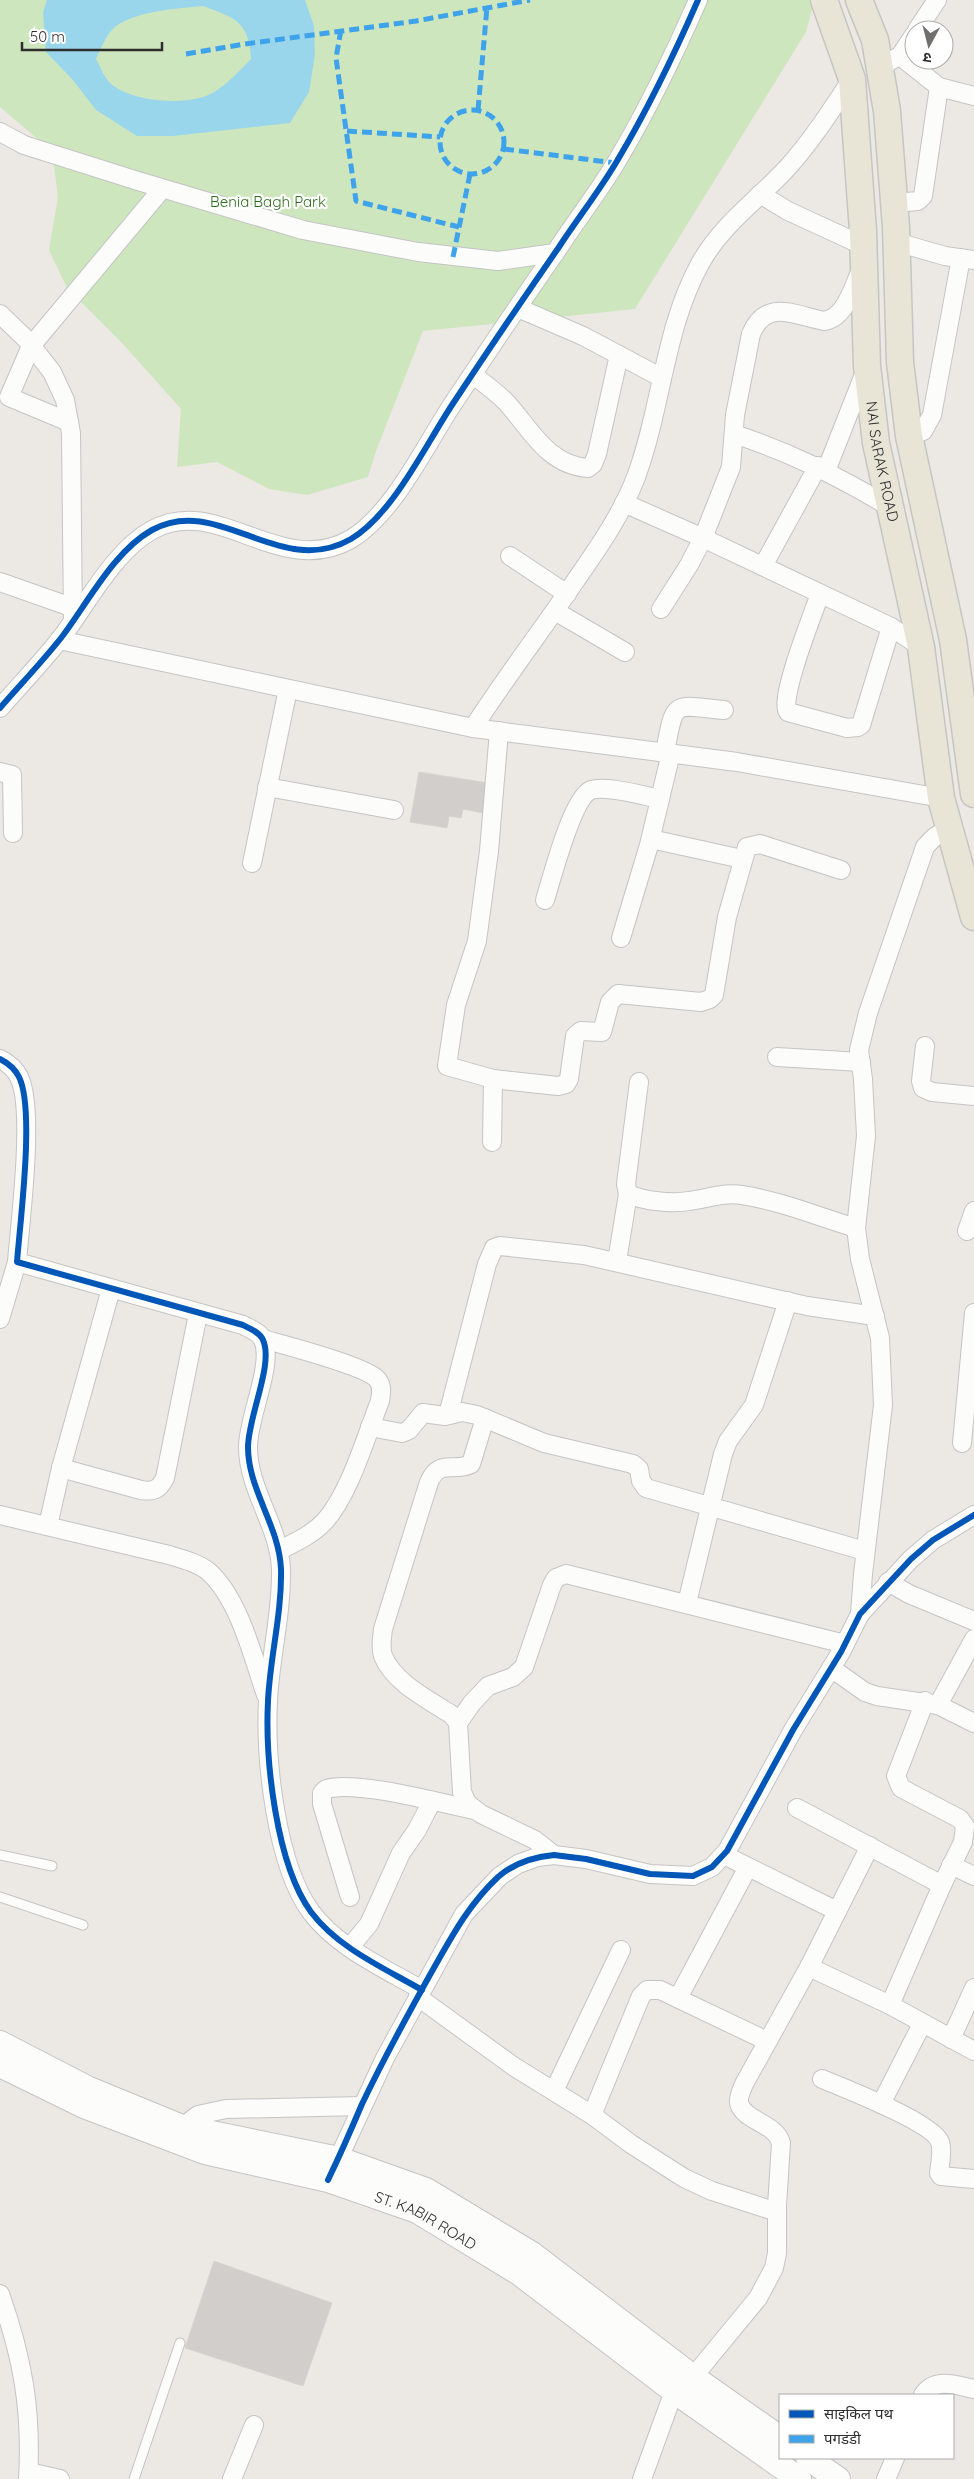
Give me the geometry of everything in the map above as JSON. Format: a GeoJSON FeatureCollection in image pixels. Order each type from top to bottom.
{"type":"FeatureCollection","features":[{"type":"Feature","properties":{"kind":"main road","name":"NAI SARAK ROAD"},"geometry":{"type":"LineString","coordinates":[[824,0],[852,79],[864,254],[867,366],[876,443],[921,647],[941,798],[974,917]]}},
{"type":"Feature","properties":{"kind":"main road","name":"NAI SARAK ROAD"},"geometry":{"type":"LineString","coordinates":[[859,0],[874,40],[890,61],[887,111],[894,203],[900,362],[909,436],[953,640],[974,794]]}},
{"type":"Feature","properties":{"kind":"main road","name":"ST. KABIR ROAD"},"geometry":{"type":"LineString","coordinates":[[0,2043],[175,2133],[205,2152],[328,2180],[417,2211],[464,2237],[519,2273],[674,2390],[799,2479]]}},
{"type":"Feature","properties":{"kind":"main road","name":"ST. KABIR ROAD"},"geometry":{"type":"LineString","coordinates":[[0,2065],[84,2106],[175,2133],[338,2159],[426,2190],[532,2254],[693,2377],[779,2437]]}},
{"type":"Feature","properties":{"kind":"main road"},"geometry":{"type":"LineString","coordinates":[[809,2459],[838,2479]]}},
{"type":"Feature","properties":{"kind":"street"},"geometry":{"type":"LineString","coordinates":[[0,708],[59,640],[74,615],[110,570],[131,547],[150,531],[171,522],[190,519],[206,521],[269,544],[298,550],[326,548],[350,539],[373,521],[401,487],[473,375],[616,163],[672,60],[698,0]]}},
{"type":"Feature","properties":{"kind":"street"},"geometry":{"type":"LineString","coordinates":[[924,20],[937,0]]}},
{"type":"Feature","properties":{"kind":"street"},"geometry":{"type":"LineString","coordinates":[[904,46],[890,61],[940,87],[974,96]]}},
{"type":"Feature","properties":{"kind":"street"},"geometry":{"type":"LineString","coordinates":[[473,728],[600,545],[624,503],[636,477],[675,324],[688,288],[701,262],[726,227],[811,140],[852,79]]}},
{"type":"Feature","properties":{"kind":"street"},"geometry":{"type":"LineString","coordinates":[[894,203],[918,201],[923,196],[940,87]]}},
{"type":"Feature","properties":{"kind":"street"},"geometry":{"type":"LineString","coordinates":[[0,132],[24,145],[303,230],[418,252],[498,261],[555,253]]}},
{"type":"Feature","properties":{"kind":"street"},"geometry":{"type":"LineString","coordinates":[[69,422],[9,397],[31,346],[162,188]]}},
{"type":"Feature","properties":{"kind":"street"},"geometry":{"type":"LineString","coordinates":[[661,609],[689,565],[703,538],[731,467],[735,414],[751,334],[756,323],[762,315],[773,311],[824,321],[832,320],[841,314],[864,254],[760,194]]}},
{"type":"Feature","properties":{"kind":"street"},"geometry":{"type":"LineString","coordinates":[[896,242],[967,259],[932,415],[924,431],[909,436]]}},
{"type":"Feature","properties":{"kind":"street"},"geometry":{"type":"LineString","coordinates":[[518,308],[583,336],[662,378]]}},
{"type":"Feature","properties":{"kind":"street"},"geometry":{"type":"LineString","coordinates":[[0,314],[31,346],[52,372],[65,400],[69,422],[74,520],[74,615]]}},
{"type":"Feature","properties":{"kind":"street"},"geometry":{"type":"LineString","coordinates":[[473,375],[504,401],[535,441],[572,465],[588,468],[593,464],[597,454],[619,355]]}},
{"type":"Feature","properties":{"kind":"street"},"geometry":{"type":"LineString","coordinates":[[763,566],[822,468],[867,366]]}},
{"type":"Feature","properties":{"kind":"street"},"geometry":{"type":"LineString","coordinates":[[734,434],[776,448],[822,468],[890,507]]}},
{"type":"Feature","properties":{"kind":"street"},"geometry":{"type":"LineString","coordinates":[[624,503],[703,538],[891,627],[921,647]]}},
{"type":"Feature","properties":{"kind":"street"},"geometry":{"type":"LineString","coordinates":[[510,556],[567,594]]}},
{"type":"Feature","properties":{"kind":"street"},"geometry":{"type":"LineString","coordinates":[[0,582],[74,615]]}},
{"type":"Feature","properties":{"kind":"street"},"geometry":{"type":"LineString","coordinates":[[820,594],[789,687],[785,703],[788,712],[848,728],[858,728],[861,725],[891,627]]}},
{"type":"Feature","properties":{"kind":"street"},"geometry":{"type":"LineString","coordinates":[[555,611],[625,652]]}},
{"type":"Feature","properties":{"kind":"street"},"geometry":{"type":"LineString","coordinates":[[59,640],[473,728],[668,753],[941,798]]}},
{"type":"Feature","properties":{"kind":"street"},"geometry":{"type":"LineString","coordinates":[[252,862],[288,689]]}},
{"type":"Feature","properties":{"kind":"street"},"geometry":{"type":"LineString","coordinates":[[621,938],[651,839],[660,800],[668,753],[671,720],[674,713],[679,708],[685,706],[724,710]]}},
{"type":"Feature","properties":{"kind":"street"},"geometry":{"type":"LineString","coordinates":[[499,732],[489,851],[477,941],[456,1005],[447,1066],[493,1080],[558,1086],[566,1084],[569,1080],[575,1036],[581,1031],[602,1032],[610,1002],[618,994],[701,1002],[710,999],[714,995],[727,916],[747,847],[760,844],[841,870]]}},
{"type":"Feature","properties":{"kind":"street"},"geometry":{"type":"LineString","coordinates":[[0,772],[12,775],[12,832]]}},
{"type":"Feature","properties":{"kind":"street"},"geometry":{"type":"LineString","coordinates":[[267,788],[394,810]]}},
{"type":"Feature","properties":{"kind":"street"},"geometry":{"type":"LineString","coordinates":[[546,900],[564,840],[583,796],[592,790],[602,788],[660,800]]}},
{"type":"Feature","properties":{"kind":"street"},"geometry":{"type":"LineString","coordinates":[[860,1614],[865,1550],[883,1405],[880,1338],[860,1259],[856,1228],[866,1136],[859,1050],[860,1037],[905,900],[925,847],[933,837],[950,831]]}},
{"type":"Feature","properties":{"kind":"street"},"geometry":{"type":"LineString","coordinates":[[651,839],[742,859]]}},
{"type":"Feature","properties":{"kind":"street"},"geometry":{"type":"LineString","coordinates":[[925,1046],[923,1088],[932,1092],[974,1096]]}},
{"type":"Feature","properties":{"kind":"street"},"geometry":{"type":"LineString","coordinates":[[777,1057],[861,1062]]}},
{"type":"Feature","properties":{"kind":"street"},"geometry":{"type":"LineString","coordinates":[[0,1059],[8,1063],[19,1076],[24,1092],[24,1156],[17,1262],[0,1319]]}},
{"type":"Feature","properties":{"kind":"street"},"geometry":{"type":"LineString","coordinates":[[492,1142],[493,1080]]}},
{"type":"Feature","properties":{"kind":"street"},"geometry":{"type":"LineString","coordinates":[[617,1261],[628,1194],[626,1184],[639,1082]]}},
{"type":"Feature","properties":{"kind":"street"},"geometry":{"type":"LineString","coordinates":[[628,1194],[677,1202],[719,1193],[742,1195],[856,1228]]}},
{"type":"Feature","properties":{"kind":"street"},"geometry":{"type":"LineString","coordinates":[[967,1231],[974,1211]]}},
{"type":"Feature","properties":{"kind":"street"},"geometry":{"type":"LineString","coordinates":[[448,1415],[487,1264],[494,1248],[506,1245],[617,1261],[788,1301],[875,1316]]}},
{"type":"Feature","properties":{"kind":"street"},"geometry":{"type":"LineString","coordinates":[[17,1262],[242,1326],[255,1331],[263,1339],[360,1370],[377,1379],[381,1385],[380,1402],[336,1506],[324,1522],[307,1536],[280,1550]]}},
{"type":"Feature","properties":{"kind":"street"},"geometry":{"type":"LineString","coordinates":[[48,1526],[61,1468],[111,1289]]}},
{"type":"Feature","properties":{"kind":"street"},"geometry":{"type":"LineString","coordinates":[[687,1603],[723,1454],[728,1441],[754,1405],[788,1301]]}},
{"type":"Feature","properties":{"kind":"street"},"geometry":{"type":"LineString","coordinates":[[962,1443],[974,1313]]}},
{"type":"Feature","properties":{"kind":"street"},"geometry":{"type":"LineString","coordinates":[[61,1468],[151,1492],[161,1487],[165,1478],[198,1314]]}},
{"type":"Feature","properties":{"kind":"street"},"geometry":{"type":"LineString","coordinates":[[263,1339],[266,1351],[266,1364],[249,1427],[250,1470],[280,1550],[282,1594],[268,1700],[269,1752],[281,1837],[295,1882],[312,1912],[350,1947],[420,1994],[513,2066],[592,2115],[684,2178],[712,2191],[777,2212]]}},
{"type":"Feature","properties":{"kind":"street"},"geometry":{"type":"LineString","coordinates":[[370,1428],[402,1433],[409,1430],[421,1414],[448,1415],[469,1413],[544,1444],[633,1464],[639,1469],[641,1481],[646,1488],[865,1550]]}},
{"type":"Feature","properties":{"kind":"street"},"geometry":{"type":"LineString","coordinates":[[474,1810],[467,1803],[462,1792],[458,1722],[452,1715],[403,1682],[389,1666],[381,1645],[383,1629],[429,1482],[433,1474],[445,1467],[460,1467],[470,1464],[485,1418]]}},
{"type":"Feature","properties":{"kind":"street"},"geometry":{"type":"LineString","coordinates":[[0,1515],[189,1561],[208,1571],[222,1588],[240,1623],[268,1700]]}},
{"type":"Feature","properties":{"kind":"street"},"geometry":{"type":"LineString","coordinates":[[328,2180],[362,2106],[464,1914],[500,1876],[518,1864],[537,1857],[554,1855],[670,1876],[693,1876],[712,1867],[724,1855],[793,1730],[845,1644],[860,1614],[888,1582],[933,1540],[974,1515]]}},
{"type":"Feature","properties":{"kind":"street"},"geometry":{"type":"LineString","coordinates":[[458,1722],[488,1686],[513,1677],[524,1666],[556,1578],[566,1574],[845,1644]]}},
{"type":"Feature","properties":{"kind":"street"},"geometry":{"type":"LineString","coordinates":[[888,1582],[909,1594],[974,1621]]}},
{"type":"Feature","properties":{"kind":"street"},"geometry":{"type":"LineString","coordinates":[[890,2005],[942,1885],[963,1842],[965,1826],[960,1820],[901,1788],[896,1776],[932,1703],[974,1639]]}},
{"type":"Feature","properties":{"kind":"street"},"geometry":{"type":"LineString","coordinates":[[831,1668],[865,1692],[877,1696],[932,1703],[974,1723]]}},
{"type":"Feature","properties":{"kind":"street"},"geometry":{"type":"LineString","coordinates":[[350,1897],[322,1804],[322,1793],[331,1788],[380,1791],[474,1810],[535,1840],[554,1855]]}},
{"type":"Feature","properties":{"kind":"street"},"geometry":{"type":"LineString","coordinates":[[350,1947],[369,1924],[402,1853],[432,1801]]}},
{"type":"Feature","properties":{"kind":"street"},"geometry":{"type":"LineString","coordinates":[[797,1808],[942,1885]]}},
{"type":"Feature","properties":{"kind":"street"},"geometry":{"type":"LineString","coordinates":[[693,2377],[758,2298],[770,2279],[777,2253],[781,2143],[779,2136],[744,2111],[739,2103],[744,2084],[809,1967],[870,1846]]}},
{"type":"Feature","properties":{"kind":"street"},"geometry":{"type":"LineString","coordinates":[[724,1855],[837,1911]]}},
{"type":"Feature","properties":{"kind":"street"},"geometry":{"type":"LineString","coordinates":[[951,1865],[974,1876]]}},
{"type":"Feature","properties":{"kind":"street"},"geometry":{"type":"LineString","coordinates":[[678,1998],[748,1867]]}},
{"type":"Feature","properties":{"kind":"street"},"geometry":{"type":"LineString","coordinates":[[554,2091],[621,1950]]}},
{"type":"Feature","properties":{"kind":"street"},"geometry":{"type":"LineString","coordinates":[[809,1967],[890,2005],[974,2052]]}},
{"type":"Feature","properties":{"kind":"street"},"geometry":{"type":"LineString","coordinates":[[951,2039],[967,2021],[974,1988]]}},
{"type":"Feature","properties":{"kind":"street"},"geometry":{"type":"LineString","coordinates":[[592,2115],[641,1996],[647,1990],[653,1989],[678,1998],[767,2041]]}},
{"type":"Feature","properties":{"kind":"street"},"geometry":{"type":"LineString","coordinates":[[881,2104],[922,2024]]}},
{"type":"Feature","properties":{"kind":"street"},"geometry":{"type":"LineString","coordinates":[[822,2079],[881,2104],[936,2135],[941,2146],[939,2173],[941,2176],[974,2179]]}},
{"type":"Feature","properties":{"kind":"street"},"geometry":{"type":"LineString","coordinates":[[175,2133],[198,2115],[226,2109],[362,2106]]}},
{"type":"Feature","properties":{"kind":"street"},"geometry":{"type":"LineString","coordinates":[[0,2294],[21,2361],[28,2398],[30,2427],[28,2476],[60,2479]]}},
{"type":"Feature","properties":{"kind":"street"},"geometry":{"type":"LineString","coordinates":[[924,2394],[935,2384],[946,2383],[974,2389]]}},
{"type":"Feature","properties":{"kind":"street"},"geometry":{"type":"LineString","coordinates":[[642,2479],[674,2390]]}},
{"type":"Feature","properties":{"kind":"street"},"geometry":{"type":"LineString","coordinates":[[232,2479],[254,2425]]}},
{"type":"Feature","properties":{"kind":"street"},"geometry":{"type":"LineString","coordinates":[[886,2479],[895,2459]]}},
{"type":"Feature","properties":{"kind":"lane"},"geometry":{"type":"LineString","coordinates":[[0,1855],[52,1866]]}},
{"type":"Feature","properties":{"kind":"lane"},"geometry":{"type":"LineString","coordinates":[[0,1897],[83,1924]]}},
{"type":"Feature","properties":{"kind":"lane"},"geometry":{"type":"LineString","coordinates":[[134,2479],[180,2343]]}},
{"type":"Feature","properties":{"kind":"green space","name":"Benia Bagh Park"},"geometry":{"type":"Polygon","coordinates":[[[0,0],[813,0],[814,2],[806,32],[635,309],[423,331],[376,451],[368,477],[307,495],[269,489],[217,462],[177,467],[181,409],[123,344],[67,288],[49,250],[58,197],[52,151],[0,107],[0,0]]]}},
{"type":"Feature","properties":{"kind":"water"},"geometry":{"type":"Polygon","coordinates":[[[47,0],[305,0],[314,26],[315,55],[309,92],[290,123],[173,136],[137,136],[96,110],[72,79],[46,52],[43,12],[47,0]],[[203,6],[149,13],[129,19],[111,30],[96,59],[110,83],[129,94],[154,100],[180,101],[203,97],[229,81],[251,59],[247,37],[244,29],[232,18],[203,6]]]}},
{"type":"Feature","properties":{"kind":"building"},"geometry":{"type":"Polygon","coordinates":[[[419,772],[488,783],[483,813],[463,809],[461,818],[449,816],[447,828],[410,822],[419,772]]]}},
{"type":"Feature","properties":{"kind":"building"},"geometry":{"type":"Polygon","coordinates":[[[214,2261],[332,2303],[303,2386],[185,2348],[214,2261]]]}},
{"type":"Feature","properties":{"kind":"marked path"},"geometry":{"type":"LineString","coordinates":[[186,54],[245,44],[416,21],[530,0]]}},
{"type":"Feature","properties":{"kind":"marked path"},"geometry":{"type":"LineString","coordinates":[[478,110],[487,7]]}},
{"type":"Feature","properties":{"kind":"marked path"},"geometry":{"type":"LineString","coordinates":[[341,30],[336,58],[356,201],[459,227]]}},
{"type":"Feature","properties":{"kind":"marked path"},"geometry":{"type":"LineString","coordinates":[[466,110],[478,110],[495,119],[502,130],[504,142],[502,154],[495,165],[478,174],[466,174],[454,169],[445,160],[440,148],[440,136],[445,124],[454,115],[466,110]]}},
{"type":"Feature","properties":{"kind":"marked path"},"geometry":{"type":"LineString","coordinates":[[347,131],[440,137]]}},
{"type":"Feature","properties":{"kind":"marked path"},"geometry":{"type":"LineString","coordinates":[[504,149],[616,163]]}},
{"type":"Feature","properties":{"kind":"marked path"},"geometry":{"type":"LineString","coordinates":[[453,257],[470,174]]}},
{"type":"Feature","properties":{"kind":"cycle path"},"geometry":{"type":"LineString","coordinates":[[0,708],[61,638],[113,564],[138,539],[152,530],[177,521],[201,522],[225,527],[274,544],[299,550],[325,549],[351,539],[366,528],[381,513],[407,478],[465,385],[610,172],[650,102],[698,0]]}},
{"type":"Feature","properties":{"kind":"cycle path"},"geometry":{"type":"LineString","coordinates":[[0,1059],[11,1066],[19,1077],[24,1092],[26,1114],[25,1166],[17,1262],[243,1325],[262,1337],[266,1350],[265,1363],[248,1447],[249,1463],[253,1478],[275,1537],[281,1569],[280,1602],[268,1701],[271,1781],[281,1840],[299,1892],[311,1912],[322,1925],[348,1947],[422,1990]]}},
{"type":"Feature","properties":{"kind":"cycle path"},"geometry":{"type":"LineString","coordinates":[[328,2180],[362,2104],[413,2005],[461,1922],[487,1888],[504,1872],[517,1864],[539,1857],[554,1855],[586,1859],[650,1874],[693,1876],[712,1867],[727,1851],[793,1730],[841,1652],[860,1614],[911,1559],[933,1540],[974,1515]]}}]}
